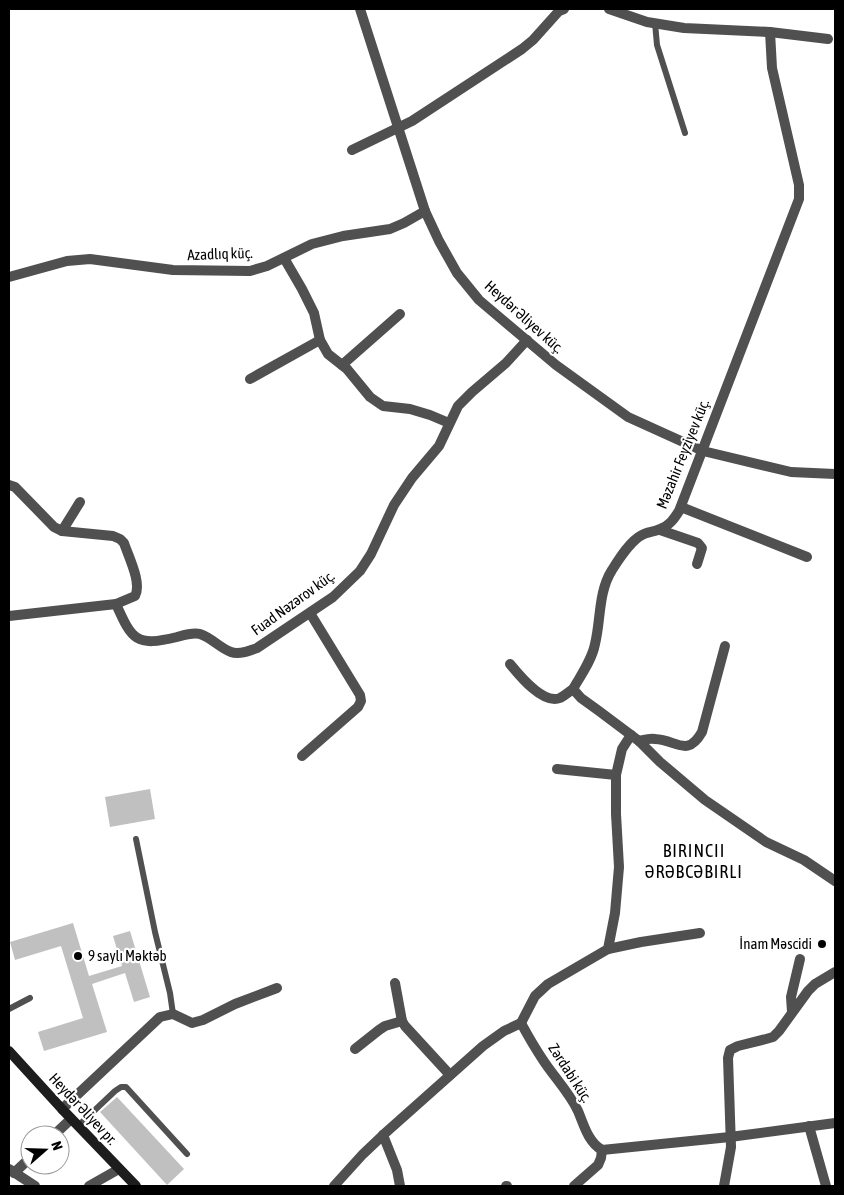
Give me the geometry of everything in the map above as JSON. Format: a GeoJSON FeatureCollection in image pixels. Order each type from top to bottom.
{"type":"FeatureCollection","features":[{"type":"Feature","properties":{"kind":"main road","name":"Heydər Əliyev pr."},"geometry":{"type":"LineString","coordinates":[[9,1051],[136,1186]]}},
{"type":"Feature","properties":{"kind":"street","name":"Heydər Əliyev küç."},"geometry":{"type":"LineString","coordinates":[[360,9],[425,211],[457,273],[479,300],[556,365],[628,417],[703,451],[792,472],[835,474]]}},
{"type":"Feature","properties":{"kind":"street"},"geometry":{"type":"LineString","coordinates":[[352,150],[412,121],[522,50],[559,11],[564,9]]}},
{"type":"Feature","properties":{"kind":"street"},"geometry":{"type":"LineString","coordinates":[[609,9],[647,22],[684,28],[770,32],[828,39]]}},
{"type":"Feature","properties":{"kind":"street","name":"Məzahir Feyziyev küç."},"geometry":{"type":"LineString","coordinates":[[573,689],[595,645],[602,597],[611,571],[633,541],[643,534],[660,530],[670,523],[681,507],[798,198],[799,185],[772,68],[770,32]]}},
{"type":"Feature","properties":{"kind":"street","name":"Azadlıq küç."},"geometry":{"type":"LineString","coordinates":[[9,277],[67,261],[90,259],[173,270],[250,271],[267,266],[312,244],[343,236],[390,228],[404,223],[425,211]]}},
{"type":"Feature","properties":{"kind":"street"},"geometry":{"type":"LineString","coordinates":[[284,258],[314,313],[320,340],[328,354],[357,381],[370,397],[383,406],[410,409],[450,423]]}},
{"type":"Feature","properties":{"kind":"street"},"geometry":{"type":"LineString","coordinates":[[342,366],[400,314]]}},
{"type":"Feature","properties":{"kind":"street"},"geometry":{"type":"LineString","coordinates":[[250,379],[320,340]]}},
{"type":"Feature","properties":{"kind":"street","name":"Fuad Nəzərov küç."},"geometry":{"type":"LineString","coordinates":[[116,604],[127,628],[138,639],[147,642],[160,641],[188,634],[199,634],[232,653],[257,648],[333,597],[360,571],[371,554],[394,505],[412,478],[439,446],[458,406],[506,363],[527,340]]}},
{"type":"Feature","properties":{"kind":"street"},"geometry":{"type":"LineString","coordinates":[[9,485],[15,487],[54,527],[62,531],[113,536],[120,539],[124,544],[138,583],[136,596],[116,604],[9,616]]}},
{"type":"Feature","properties":{"kind":"street"},"geometry":{"type":"LineString","coordinates":[[62,531],[80,502]]}},
{"type":"Feature","properties":{"kind":"street"},"geometry":{"type":"LineString","coordinates":[[681,507],[807,557]]}},
{"type":"Feature","properties":{"kind":"street"},"geometry":{"type":"LineString","coordinates":[[660,530],[698,543],[702,548],[698,564]]}},
{"type":"Feature","properties":{"kind":"street"},"geometry":{"type":"LineString","coordinates":[[302,756],[358,707],[361,701],[360,695],[310,613]]}},
{"type":"Feature","properties":{"kind":"street"},"geometry":{"type":"LineString","coordinates":[[608,949],[615,912],[619,867],[616,775],[622,749],[635,738],[652,738],[682,746],[691,746],[697,741],[702,732],[725,646]]}},
{"type":"Feature","properties":{"kind":"street"},"geometry":{"type":"LineString","coordinates":[[510,664],[523,681],[538,693],[552,699],[560,698],[573,689],[581,698],[635,738],[705,800],[766,842],[804,860],[835,881]]}},
{"type":"Feature","properties":{"kind":"street"},"geometry":{"type":"LineString","coordinates":[[557,769],[616,775]]}},
{"type":"Feature","properties":{"kind":"street"},"geometry":{"type":"LineString","coordinates":[[334,1186],[363,1154],[450,1075],[490,1041],[504,1031],[521,1024],[535,996],[548,984],[608,949],[700,933]]}},
{"type":"Feature","properties":{"kind":"street"},"geometry":{"type":"LineString","coordinates":[[792,1012],[791,997],[800,959]]}},
{"type":"Feature","properties":{"kind":"street"},"geometry":{"type":"LineString","coordinates":[[724,1186],[730,1156],[728,1058],[730,1050],[738,1046],[773,1037],[808,991],[815,984],[835,972]]}},
{"type":"Feature","properties":{"kind":"street"},"geometry":{"type":"LineString","coordinates":[[395,983],[402,1021],[450,1075]]}},
{"type":"Feature","properties":{"kind":"street"},"geometry":{"type":"LineString","coordinates":[[62,1109],[160,1017],[173,1014],[192,1023],[278,988]]}},
{"type":"Feature","properties":{"kind":"street"},"geometry":{"type":"LineString","coordinates":[[355,1049],[385,1026],[402,1021]]}},
{"type":"Feature","properties":{"kind":"street","name":"Zərdabi küç."},"geometry":{"type":"LineString","coordinates":[[521,1024],[543,1060],[567,1092],[589,1137],[602,1150]]}},
{"type":"Feature","properties":{"kind":"street"},"geometry":{"type":"LineString","coordinates":[[70,1125],[75,1122]]}},
{"type":"Feature","properties":{"kind":"street"},"geometry":{"type":"LineString","coordinates":[[574,1186],[598,1165],[602,1150],[730,1137],[835,1123]]}},
{"type":"Feature","properties":{"kind":"street"},"geometry":{"type":"LineString","coordinates":[[809,1126],[826,1186]]}},
{"type":"Feature","properties":{"kind":"street"},"geometry":{"type":"LineString","coordinates":[[383,1135],[400,1186]]}},
{"type":"Feature","properties":{"kind":"street"},"geometry":{"type":"LineString","coordinates":[[89,1186],[119,1169]]}},
{"type":"Feature","properties":{"kind":"street"},"geometry":{"type":"LineString","coordinates":[[11,1171],[35,1186]]}},
{"type":"Feature","properties":{"kind":"lane"},"geometry":{"type":"LineString","coordinates":[[656,24],[656,44],[685,132]]}},
{"type":"Feature","properties":{"kind":"lane"},"geometry":{"type":"LineString","coordinates":[[136,839],[173,1014]]}},
{"type":"Feature","properties":{"kind":"lane"},"geometry":{"type":"LineString","coordinates":[[9,1009],[30,998]]}},
{"type":"Feature","properties":{"kind":"lane"},"geometry":{"type":"LineString","coordinates":[[75,1122],[115,1091],[121,1087],[126,1087],[187,1154]]}},
{"type":"Feature","properties":{"kind":"building"},"geometry":{"type":"Polygon","coordinates":[[[150,789],[155,819],[110,827],[105,797],[150,789]]]}},
{"type":"Feature","properties":{"kind":"building"},"geometry":{"type":"Polygon","coordinates":[[[73,923],[89,976],[122,966],[113,936],[130,931],[150,997],[134,1002],[125,973],[92,984],[107,1032],[44,1051],[38,1032],[83,1018],[61,946],[15,960],[10,942],[73,923]]]}},
{"type":"Feature","properties":{"kind":"building"},"geometry":{"type":"Polygon","coordinates":[[[117,1097],[184,1169],[167,1185],[100,1112],[117,1097]]]}},
{"type":"Feature","properties":{"kind":"place","name":"İnam Məscidi"},"geometry":{"type":"Point","coordinates":[822,944]}},
{"type":"Feature","properties":{"kind":"place","name":"9 saylı Məktəb"},"geometry":{"type":"Point","coordinates":[78,956]}},
{"type":"Feature","properties":{"kind":"district","name":"BIRINCII ƏRƏBCƏBIRLI"},"geometry":{"type":"Point","coordinates":[694,861]}}]}
